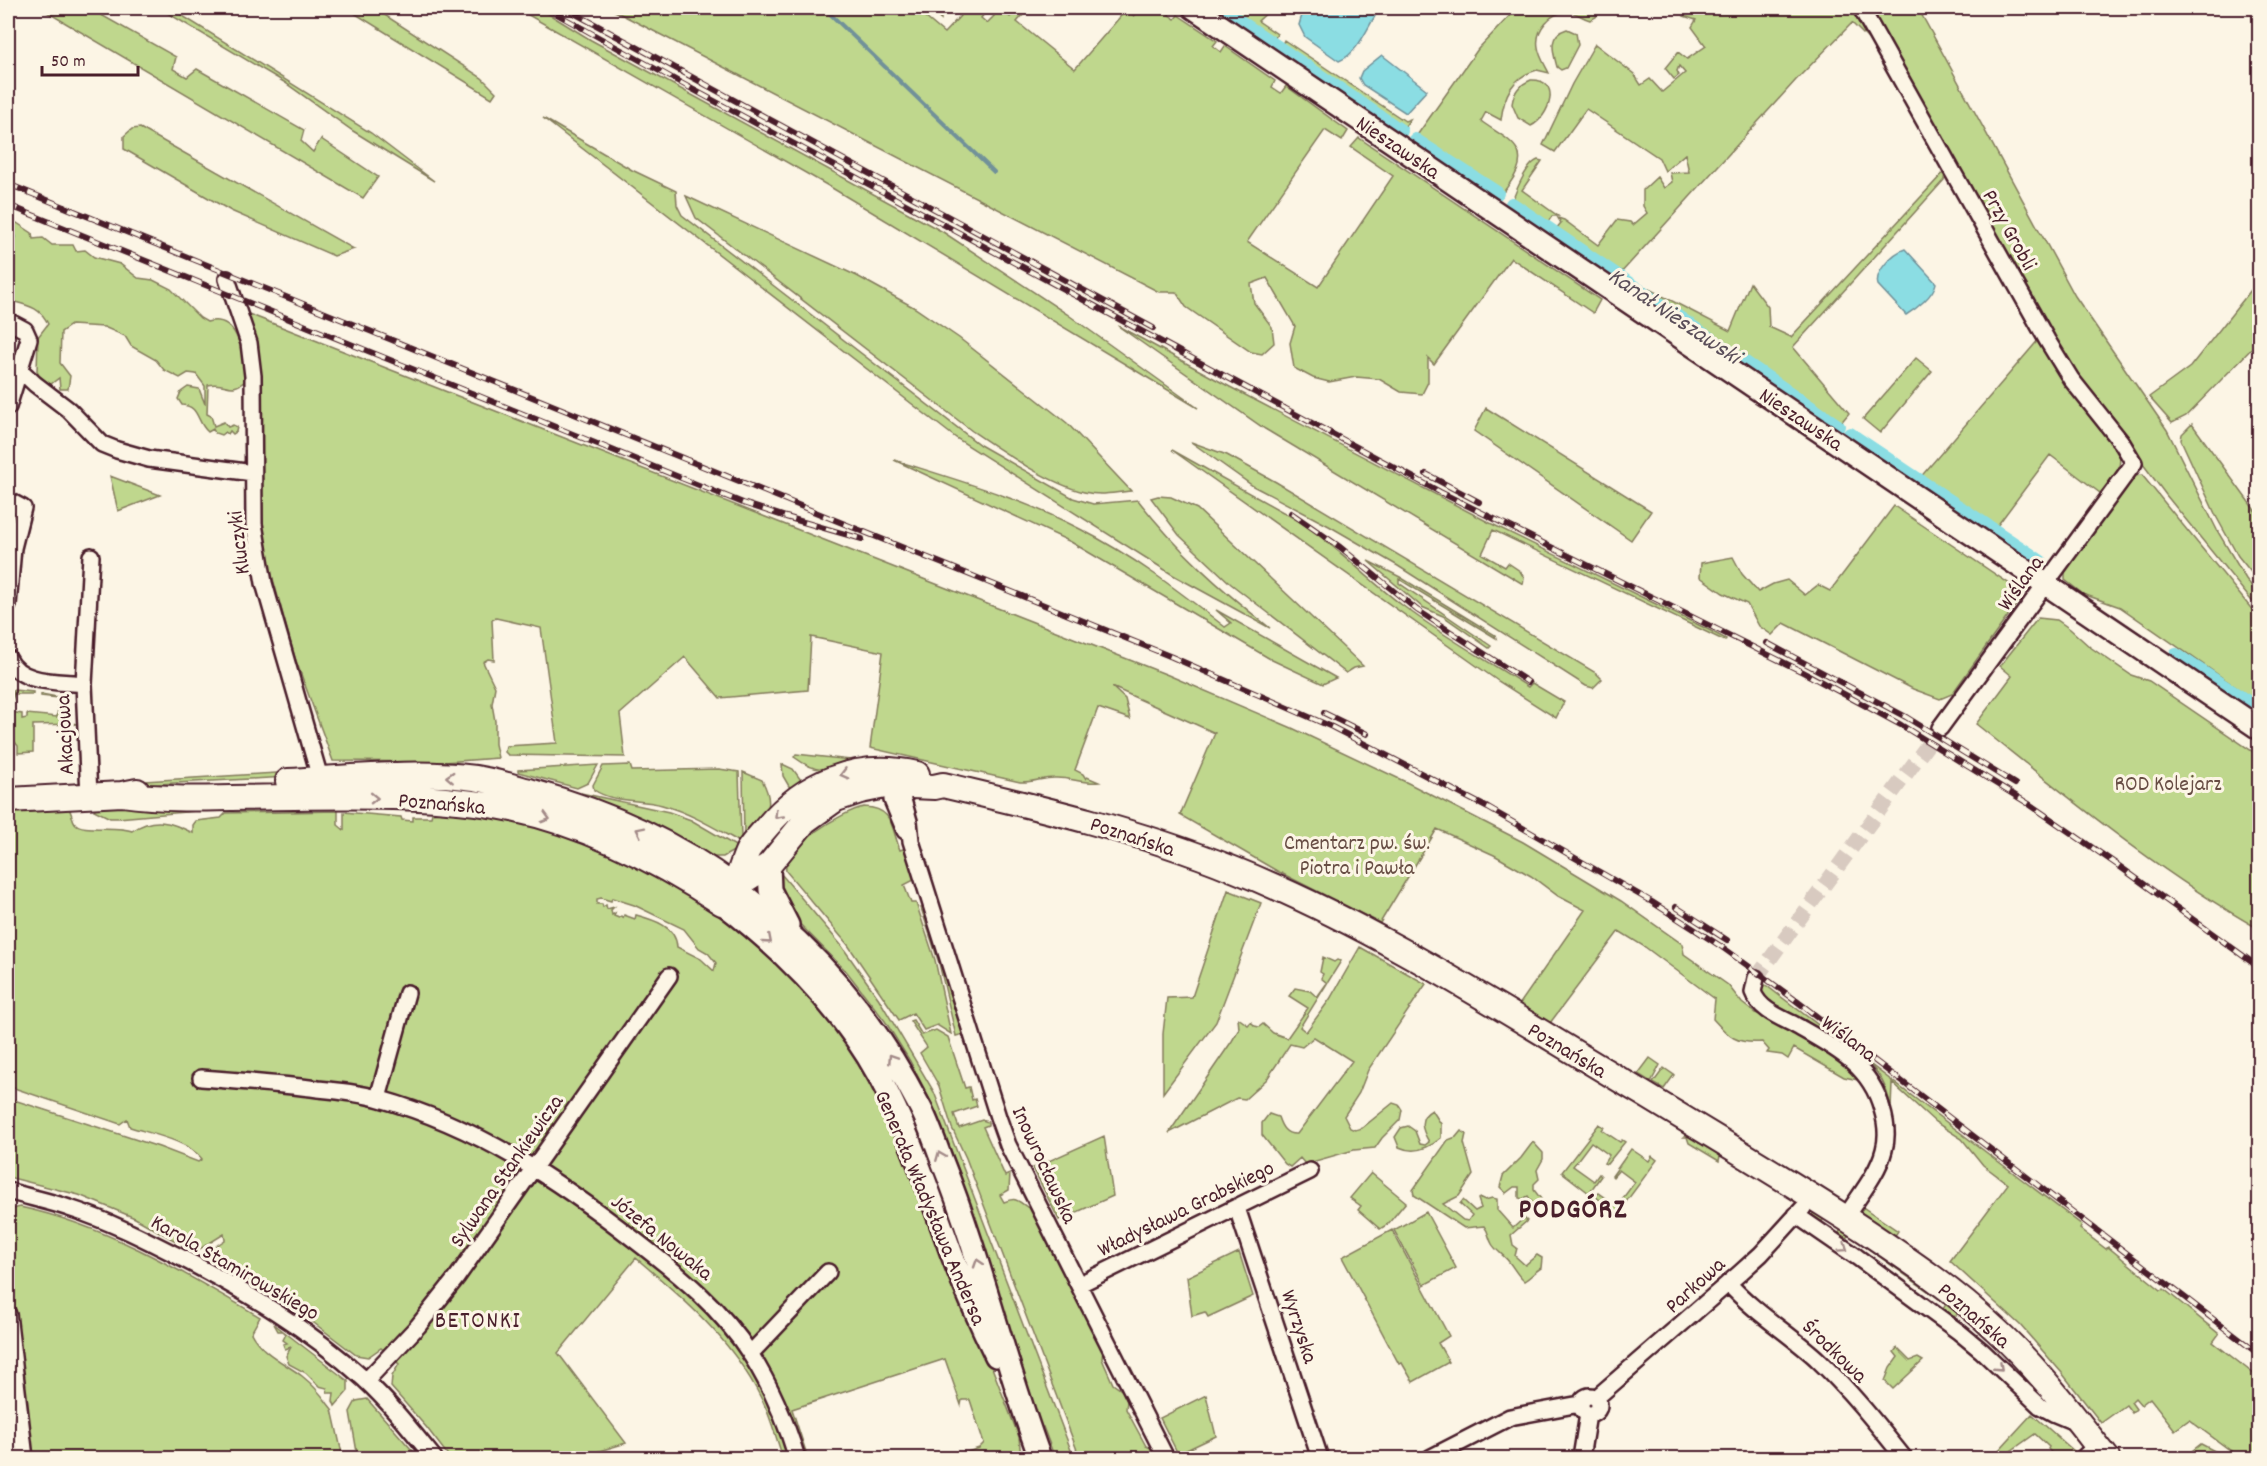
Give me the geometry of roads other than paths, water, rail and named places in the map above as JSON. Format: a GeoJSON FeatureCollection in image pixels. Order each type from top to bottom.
{"type":"FeatureCollection","features":[{"type":"Feature","properties":{"kind":"main road","name":"Nieszawska"},"geometry":{"type":"LineString","coordinates":[[1194,8],[1933,506],[2045,585],[2259,729]]}},
{"type":"Feature","properties":{"kind":"main road","name":"Poznańska"},"geometry":{"type":"LineString","coordinates":[[728,895],[748,850],[782,810],[813,787],[833,777],[854,771],[877,769],[897,777],[937,779],[939,786],[1041,808],[1151,839],[1233,869],[1306,901],[1370,933],[1845,1218],[1934,1279],[1986,1320],[2039,1374],[2080,1424],[2096,1454]]}},
{"type":"Feature","properties":{"kind":"main road","name":"Poznańska"},"geometry":{"type":"LineString","coordinates":[[8,800],[122,794],[153,798],[322,788],[425,776],[475,778],[538,794],[606,816],[691,858],[709,863],[724,861],[748,850]]}},
{"type":"Feature","properties":{"kind":"main road","name":"Poznańska"},"geometry":{"type":"LineString","coordinates":[[728,895],[769,864],[810,815],[846,795],[897,777]]}},
{"type":"Feature","properties":{"kind":"main road","name":"Poznańska"},"geometry":{"type":"LineString","coordinates":[[322,788],[512,809],[543,817],[601,836],[681,877],[728,895]]}},
{"type":"Feature","properties":{"kind":"main road","name":"Poznańska"},"geometry":{"type":"LineString","coordinates":[[691,858],[728,895]]}},
{"type":"Feature","properties":{"kind":"main road","name":"Generała Władysława Andersa"},"geometry":{"type":"LineString","coordinates":[[769,864],[770,890],[776,905],[802,944],[848,995],[873,1029],[897,1065],[921,1109],[959,1204],[1025,1419],[1040,1458]]}},
{"type":"Feature","properties":{"kind":"main road","name":"Generała Władysława Andersa"},"geometry":{"type":"LineString","coordinates":[[728,895],[802,944]]}},
{"type":"Feature","properties":{"kind":"main road","name":"Generała Władysława Andersa"},"geometry":{"type":"LineString","coordinates":[[728,895],[759,932],[804,975],[830,1005],[866,1054],[914,1151],[977,1317],[1025,1419]]}},
{"type":"Feature","properties":{"kind":"street","name":"Przy Grobli"},"geometry":{"type":"LineString","coordinates":[[1861,8],[2071,379],[2122,443],[2134,463]]}},
{"type":"Feature","properties":{"kind":"street","name":"Kluczyki"},"geometry":{"type":"LineString","coordinates":[[227,279],[249,343],[253,375],[254,524],[261,569],[322,788]]}},
{"type":"Feature","properties":{"kind":"street"},"geometry":{"type":"LineString","coordinates":[[8,321],[23,328],[29,339],[17,362],[8,407]]}},
{"type":"Feature","properties":{"kind":"street"},"geometry":{"type":"LineString","coordinates":[[17,362],[35,384],[69,410],[102,444],[149,459],[253,472]]}},
{"type":"Feature","properties":{"kind":"street","name":"Wiślana"},"geometry":{"type":"LineString","coordinates":[[1940,728],[2134,463]]}},
{"type":"Feature","properties":{"kind":"street"},"geometry":{"type":"LineString","coordinates":[[8,500],[23,508],[13,548],[8,605]]}},
{"type":"Feature","properties":{"kind":"street"},"geometry":{"type":"LineString","coordinates":[[84,684],[89,626],[91,556]]}},
{"type":"Feature","properties":{"kind":"street","name":"Akacjowa"},"geometry":{"type":"LineString","coordinates":[[8,658],[13,669],[26,677],[84,684],[88,796]]}},
{"type":"Feature","properties":{"kind":"street"},"geometry":{"type":"LineString","coordinates":[[897,777],[902,792],[903,818]]}},
{"type":"Feature","properties":{"kind":"street"},"geometry":{"type":"LineString","coordinates":[[903,818],[909,812],[914,800],[922,793],[939,786]]}},
{"type":"Feature","properties":{"kind":"street"},"geometry":{"type":"LineString","coordinates":[[846,795],[881,799],[903,818]]}},
{"type":"Feature","properties":{"kind":"street","name":"Inowrocławska"},"geometry":{"type":"LineString","coordinates":[[903,818],[1005,1136],[1166,1458]]}},
{"type":"Feature","properties":{"kind":"street","name":"Sylwana Stankiewicza"},"geometry":{"type":"LineString","coordinates":[[366,1381],[431,1311],[669,976]]}},
{"type":"Feature","properties":{"kind":"street","name":"Wiślana"},"geometry":{"type":"LineString","coordinates":[[1756,978],[1753,992],[1761,1005],[1838,1051],[1860,1068],[1876,1090],[1885,1119],[1885,1149],[1845,1218]]}},
{"type":"Feature","properties":{"kind":"street"},"geometry":{"type":"LineString","coordinates":[[378,1098],[407,993]]}},
{"type":"Feature","properties":{"kind":"street","name":"Józefa Nowaka"},"geometry":{"type":"LineString","coordinates":[[201,1078],[277,1084],[378,1098],[409,1107],[449,1124],[534,1167],[619,1227],[699,1293],[728,1325],[750,1354],[778,1404],[797,1458]]}},
{"type":"Feature","properties":{"kind":"street","name":"Władysława Grabskiego"},"geometry":{"type":"LineString","coordinates":[[1080,1284],[1310,1171]]}},
{"type":"Feature","properties":{"kind":"street","name":"Karola Stamirowskiego"},"geometry":{"type":"LineString","coordinates":[[8,1191],[70,1208],[126,1230],[197,1266],[283,1316],[318,1340],[366,1381],[400,1416],[434,1458]]}},
{"type":"Feature","properties":{"kind":"street","name":"Parkowa"},"geometry":{"type":"LineString","coordinates":[[1584,1409],[1585,1396],[1590,1395],[1596,1398],[1728,1283],[1761,1254],[1813,1197]]}},
{"type":"Feature","properties":{"kind":"street","name":"Wyrzyska"},"geometry":{"type":"LineString","coordinates":[[1237,1208],[1320,1458]]}},
{"type":"Feature","properties":{"kind":"street"},"geometry":{"type":"LineString","coordinates":[[1796,1215],[1866,1263],[1959,1332],[2040,1406],[2080,1424]]}},
{"type":"Feature","properties":{"kind":"street"},"geometry":{"type":"LineString","coordinates":[[750,1354],[828,1272]]}},
{"type":"Feature","properties":{"kind":"street","name":"Środkowa"},"geometry":{"type":"LineString","coordinates":[[1728,1283],[1753,1309],[1789,1335],[1831,1373],[1904,1458]]}},
{"type":"Feature","properties":{"kind":"street"},"geometry":{"type":"LineString","coordinates":[[8,1314],[25,1458]]}},
{"type":"Feature","properties":{"kind":"street"},"geometry":{"type":"LineString","coordinates":[[1430,1458],[1510,1417],[1584,1409],[1581,1458]]}},
{"type":"Feature","properties":{"kind":"water"},"geometry":{"type":"Polygon","coordinates":[[[1310,8],[1374,8],[1376,10],[1360,42],[1351,54],[1339,61],[1305,37],[1299,25],[1302,15],[1310,8]]]}},
{"type":"Feature","properties":{"kind":"water"},"geometry":{"type":"Polygon","coordinates":[[[1382,55],[1427,90],[1406,113],[1363,85],[1359,78],[1362,71],[1382,55]]]}},
{"type":"Feature","properties":{"kind":"water"},"geometry":{"type":"Polygon","coordinates":[[[1905,249],[1936,283],[1928,297],[1906,315],[1878,285],[1882,269],[1895,254],[1905,249]]]}},
{"type":"Feature","properties":{"kind":"waterway"},"geometry":{"type":"LineString","coordinates":[[824,8],[994,172]]}},
{"type":"Feature","properties":{"kind":"waterway","name":"Kanał Nieszawski"},"geometry":{"type":"LineString","coordinates":[[1220,8],[1401,131]]}},
{"type":"Feature","properties":{"kind":"waterway","name":"Kanał Nieszawski"},"geometry":{"type":"LineString","coordinates":[[1415,140],[1497,193]]}},
{"type":"Feature","properties":{"kind":"waterway","name":"Kanał Nieszawski"},"geometry":{"type":"LineString","coordinates":[[1512,204],[1838,426]]}},
{"type":"Feature","properties":{"kind":"waterway"},"geometry":{"type":"LineString","coordinates":[[8,237],[15,237]]}},
{"type":"Feature","properties":{"kind":"waterway","name":"Kanał Nieszawski"},"geometry":{"type":"LineString","coordinates":[[1850,434],[2041,562]]}},
{"type":"Feature","properties":{"kind":"waterway","name":"Kanał Nieszawski"},"geometry":{"type":"LineString","coordinates":[[2176,655],[2260,710]]}},
{"type":"Feature","properties":{"kind":"tunnel"},"geometry":{"type":"LineString","coordinates":[[1756,978],[1940,728]]}},
{"type":"Feature","properties":{"kind":"railway"},"geometry":{"type":"LineString","coordinates":[[546,8],[1440,492],[1803,672],[1901,725],[2029,804],[2260,968]]}},
{"type":"Feature","properties":{"kind":"railway"},"geometry":{"type":"LineString","coordinates":[[565,8],[1153,328]]}},
{"type":"Feature","properties":{"kind":"railway"},"geometry":{"type":"LineString","coordinates":[[8,184],[1172,657],[1332,727],[1488,808],[1652,902],[1722,947],[1794,999],[2260,1355]]}},
{"type":"Feature","properties":{"kind":"railway"},"geometry":{"type":"LineString","coordinates":[[8,205],[743,503],[862,539]]}},
{"type":"Feature","properties":{"kind":"railway"},"geometry":{"type":"LineString","coordinates":[[1426,474],[1479,502]]}},
{"type":"Feature","properties":{"kind":"railway"},"geometry":{"type":"LineString","coordinates":[[1291,513],[1340,547],[1417,610],[1528,682]]}},
{"type":"Feature","properties":{"kind":"railway"},"geometry":{"type":"LineString","coordinates":[[1767,643],[1906,717],[2015,784]]}},
{"type":"Feature","properties":{"kind":"railway"},"geometry":{"type":"LineString","coordinates":[[1324,713],[1367,734]]}},
{"type":"Feature","properties":{"kind":"railway"},"geometry":{"type":"LineString","coordinates":[[1676,907],[1727,940]]}},
{"type":"Feature","properties":{"kind":"district","name":"PODGÓRZ"},"geometry":{"type":"Point","coordinates":[1573,1207]}},
{"type":"Feature","properties":{"kind":"district","name":"BETONKI"},"geometry":{"type":"Point","coordinates":[478,1319]}},
{"type":"Feature","properties":{"kind":"park label","name":"ROD Kolejarz"},"geometry":{"type":"Point","coordinates":[2168,782]}},
{"type":"Feature","properties":{"kind":"park label","name":"Cmentarz pw. św. Piotra i Pawła"},"geometry":{"type":"Point","coordinates":[1357,854]}}]}
